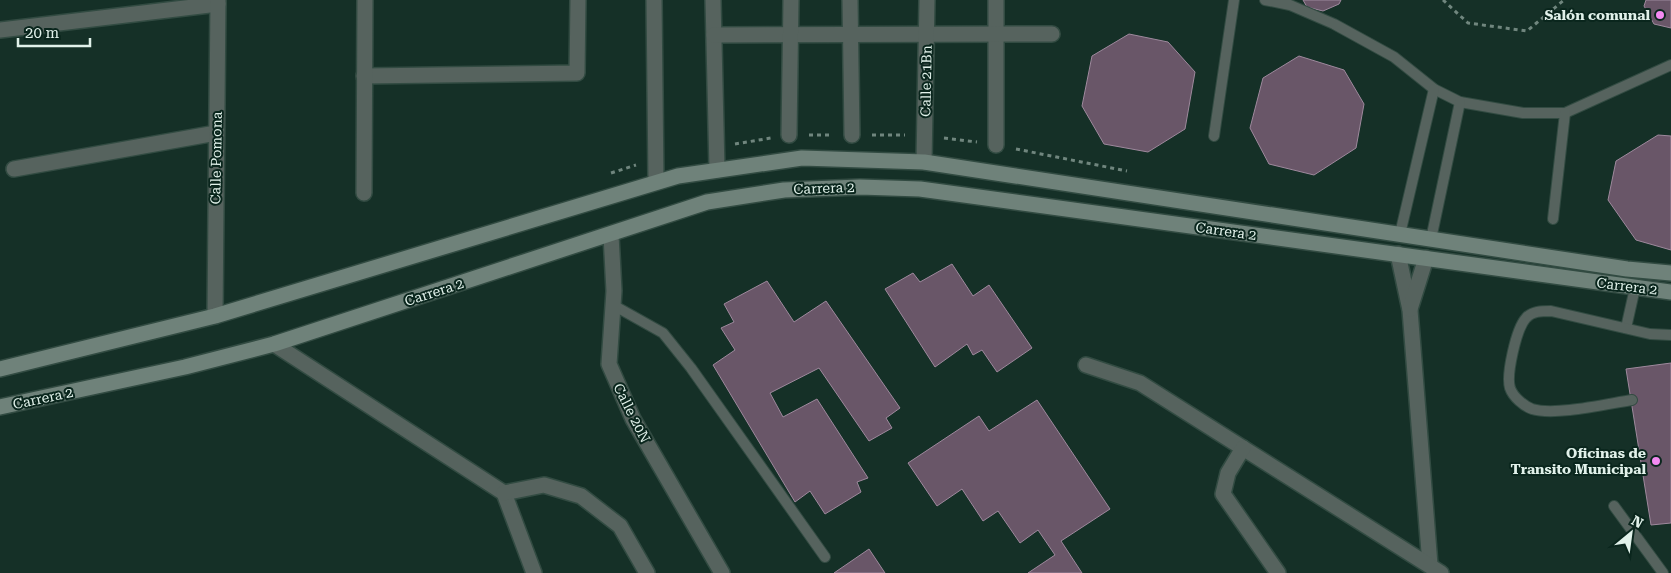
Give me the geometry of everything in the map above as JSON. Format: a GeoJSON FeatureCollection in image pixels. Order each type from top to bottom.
{"type":"FeatureCollection","features":[{"type":"Feature","properties":{"kind":"main road","name":"Carrera 2"},"geometry":{"type":"LineString","coordinates":[[0,369],[215,316],[678,176],[802,158],[924,162],[1431,240],[1627,269],[1671,273]]}},
{"type":"Feature","properties":{"kind":"main road","name":"Carrera 2"},"geometry":{"type":"LineString","coordinates":[[0,407],[186,367],[274,344],[707,202],[784,190],[860,187],[920,189],[1671,292]]}},
{"type":"Feature","properties":{"kind":"street"},"geometry":{"type":"LineString","coordinates":[[364,192],[365,0]]}},
{"type":"Feature","properties":{"kind":"street"},"geometry":{"type":"LineString","coordinates":[[364,76],[577,73],[578,0]]}},
{"type":"Feature","properties":{"kind":"street"},"geometry":{"type":"LineString","coordinates":[[654,0],[656,182]]}},
{"type":"Feature","properties":{"kind":"street"},"geometry":{"type":"LineString","coordinates":[[713,0],[717,170]]}},
{"type":"Feature","properties":{"kind":"street"},"geometry":{"type":"LineString","coordinates":[[790,0],[790,135]]}},
{"type":"Feature","properties":{"kind":"street"},"geometry":{"type":"LineString","coordinates":[[850,0],[849,35],[852,134]]}},
{"type":"Feature","properties":{"kind":"street","name":"Calle 21Bn"},"geometry":{"type":"LineString","coordinates":[[924,162],[927,0]]}},
{"type":"Feature","properties":{"kind":"street"},"geometry":{"type":"LineString","coordinates":[[996,0],[996,145]]}},
{"type":"Feature","properties":{"kind":"street"},"geometry":{"type":"LineString","coordinates":[[0,30],[218,2]]}},
{"type":"Feature","properties":{"kind":"street","name":"Calle Pomona"},"geometry":{"type":"LineString","coordinates":[[215,316],[218,2]]}},
{"type":"Feature","properties":{"kind":"street"},"geometry":{"type":"LineString","coordinates":[[714,35],[1052,34]]}},
{"type":"Feature","properties":{"kind":"street"},"geometry":{"type":"LineString","coordinates":[[14,169],[216,133]]}},
{"type":"Feature","properties":{"kind":"street","name":"Calle 20N"},"geometry":{"type":"LineString","coordinates":[[611,235],[613,305],[609,364],[633,419],[722,573]]}},
{"type":"Feature","properties":{"kind":"street"},"geometry":{"type":"LineString","coordinates":[[1398,254],[1410,310],[1436,569]]}},
{"type":"Feature","properties":{"kind":"street"},"geometry":{"type":"LineString","coordinates":[[1410,310],[1426,258]]}},
{"type":"Feature","properties":{"kind":"street"},"geometry":{"type":"LineString","coordinates":[[274,344],[504,493],[534,573]]}},
{"type":"Feature","properties":{"kind":"street"},"geometry":{"type":"LineString","coordinates":[[1086,365],[1140,383],[1436,569]]}},
{"type":"Feature","properties":{"kind":"street"},"geometry":{"type":"LineString","coordinates":[[1243,448],[1228,473],[1223,494],[1278,573]]}},
{"type":"Feature","properties":{"kind":"street"},"geometry":{"type":"LineString","coordinates":[[504,493],[544,484],[581,496],[620,526],[647,573]]}},
{"type":"Feature","properties":{"kind":"lane"},"geometry":{"type":"LineString","coordinates":[[1214,136],[1234,0]]}},
{"type":"Feature","properties":{"kind":"lane"},"geometry":{"type":"LineString","coordinates":[[1265,0],[1290,5],[1334,24],[1394,57],[1434,89],[1460,102],[1523,113],[1565,113],[1671,65]]}},
{"type":"Feature","properties":{"kind":"lane"},"geometry":{"type":"LineString","coordinates":[[1400,234],[1434,89]]}},
{"type":"Feature","properties":{"kind":"lane"},"geometry":{"type":"LineString","coordinates":[[1431,240],[1460,102]]}},
{"type":"Feature","properties":{"kind":"lane"},"geometry":{"type":"LineString","coordinates":[[1553,218],[1565,113]]}},
{"type":"Feature","properties":{"kind":"lane"},"geometry":{"type":"LineString","coordinates":[[1626,328],[1635,288]]}},
{"type":"Feature","properties":{"kind":"lane"},"geometry":{"type":"LineString","coordinates":[[613,305],[663,333],[691,368],[825,558]]}},
{"type":"Feature","properties":{"kind":"lane"},"geometry":{"type":"LineString","coordinates":[[1632,400],[1549,412],[1531,408],[1517,399],[1510,388],[1514,343],[1518,329],[1526,317],[1536,312],[1551,311],[1650,334],[1671,335]]}},
{"type":"Feature","properties":{"kind":"lane"},"geometry":{"type":"LineString","coordinates":[[1614,506],[1663,573]]}},
{"type":"Feature","properties":{"kind":"path"},"geometry":{"type":"LineString","coordinates":[[1442,0],[1468,23],[1527,31],[1564,0]]}},
{"type":"Feature","properties":{"kind":"building"},"geometry":{"type":"Polygon","coordinates":[[[1303,0],[1341,0],[1339,4],[1323,11],[1307,7],[1303,0]]]}},
{"type":"Feature","properties":{"kind":"building","name":"Salón comunal"},"geometry":{"type":"Polygon","coordinates":[[[1646,0],[1671,0],[1671,28],[1654,24],[1644,6],[1646,0]]]}},
{"type":"Feature","properties":{"kind":"building"},"geometry":{"type":"Polygon","coordinates":[[[1129,34],[1168,42],[1195,72],[1185,129],[1148,152],[1104,144],[1082,106],[1092,56],[1129,34]]]}},
{"type":"Feature","properties":{"kind":"building"},"geometry":{"type":"Polygon","coordinates":[[[1299,56],[1344,70],[1364,104],[1356,148],[1314,175],[1269,164],[1250,128],[1263,78],[1299,56]]]}},
{"type":"Feature","properties":{"kind":"building"},"geometry":{"type":"Polygon","coordinates":[[[1658,135],[1671,136],[1671,250],[1636,240],[1608,200],[1616,161],[1658,135]]]}},
{"type":"Feature","properties":{"kind":"building"},"geometry":{"type":"Polygon","coordinates":[[[952,264],[973,296],[989,285],[1032,348],[997,372],[982,350],[973,355],[967,344],[935,367],[885,289],[913,273],[920,282],[952,264]]]}},
{"type":"Feature","properties":{"kind":"building"},"geometry":{"type":"Polygon","coordinates":[[[767,281],[794,322],[826,301],[900,408],[886,418],[892,428],[869,441],[819,368],[770,393],[783,417],[817,399],[868,478],[857,482],[861,492],[825,514],[810,491],[795,502],[713,365],[735,350],[721,328],[734,322],[724,304],[767,281]]]}},
{"type":"Feature","properties":{"kind":"building","name":"Oficinas de Transito Municipal"},"geometry":{"type":"Polygon","coordinates":[[[1671,363],[1671,523],[1651,525],[1626,369],[1671,363]]]}},
{"type":"Feature","properties":{"kind":"building"},"geometry":{"type":"Polygon","coordinates":[[[1037,400],[1110,509],[1061,541],[1082,573],[1028,573],[1055,555],[1038,530],[1020,543],[998,511],[983,521],[962,489],[937,506],[908,463],[979,416],[989,431],[1037,400]]]}},
{"type":"Feature","properties":{"kind":"building"},"geometry":{"type":"Polygon","coordinates":[[[869,549],[885,573],[834,573],[869,549]]]}},
{"type":"Feature","properties":{"kind":"place","name":"Salón comunal"},"geometry":{"type":"Point","coordinates":[1660,15]}},
{"type":"Feature","properties":{"kind":"place","name":"Oficinas de Transito Municipal"},"geometry":{"type":"Point","coordinates":[1656,461]}}]}
